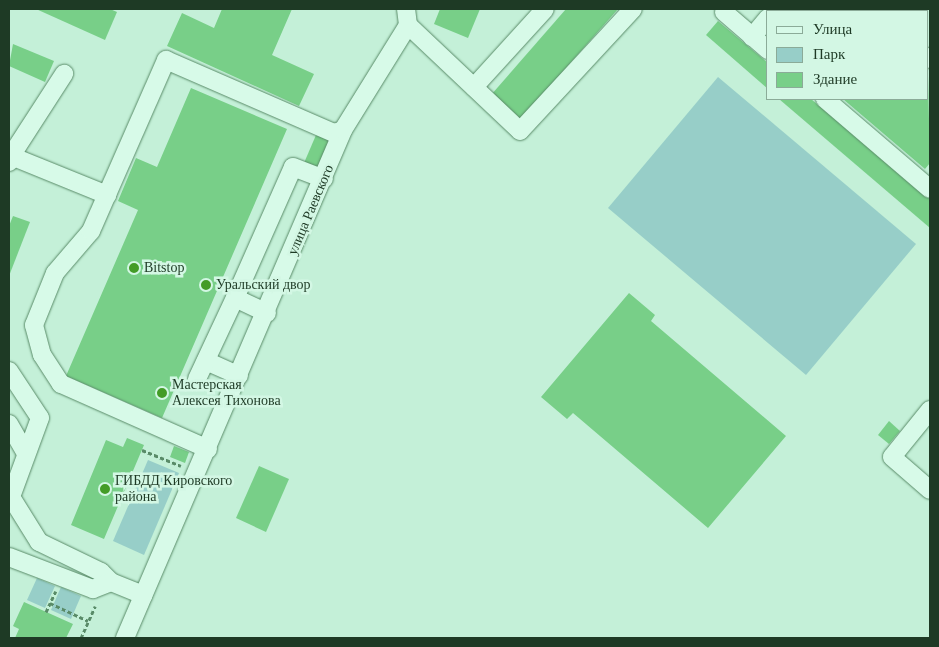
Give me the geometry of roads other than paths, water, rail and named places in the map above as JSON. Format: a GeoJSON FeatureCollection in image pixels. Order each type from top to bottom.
{"type":"FeatureCollection","features":[{"type":"Feature","properties":{"kind":"street"},"geometry":{"type":"LineString","coordinates":[[474,87],[545,9]]}},
{"type":"Feature","properties":{"kind":"street"},"geometry":{"type":"LineString","coordinates":[[407,17],[474,87],[520,131],[634,9]]}},
{"type":"Feature","properties":{"kind":"street"},"geometry":{"type":"LineString","coordinates":[[724,12],[766,48]]}},
{"type":"Feature","properties":{"kind":"street","name":"улица Раевского"},"geometry":{"type":"LineString","coordinates":[[124,638],[267,313],[324,180],[343,130],[407,17]]}},
{"type":"Feature","properties":{"kind":"street"},"geometry":{"type":"LineString","coordinates":[[752,37],[766,20]]}},
{"type":"Feature","properties":{"kind":"street"},"geometry":{"type":"LineString","coordinates":[[208,449],[61,384],[42,356],[34,325],[51,282],[91,231],[166,60],[334,133],[343,130]]}},
{"type":"Feature","properties":{"kind":"street"},"geometry":{"type":"LineString","coordinates":[[64,74],[12,159],[107,195]]}},
{"type":"Feature","properties":{"kind":"street"},"geometry":{"type":"LineString","coordinates":[[826,100],[930,189]]}},
{"type":"Feature","properties":{"kind":"street"},"geometry":{"type":"LineString","coordinates":[[198,379],[293,167],[324,180]]}},
{"type":"Feature","properties":{"kind":"street"},"geometry":{"type":"LineString","coordinates":[[235,298],[267,313]]}},
{"type":"Feature","properties":{"kind":"street"},"geometry":{"type":"LineString","coordinates":[[206,361],[239,376]]}},
{"type":"Feature","properties":{"kind":"street"},"geometry":{"type":"LineString","coordinates":[[9,371],[40,418],[11,497],[39,542],[101,572],[111,582],[143,595]]}},
{"type":"Feature","properties":{"kind":"street"},"geometry":{"type":"LineString","coordinates":[[930,410],[892,457],[930,490]]}},
{"type":"Feature","properties":{"kind":"street"},"geometry":{"type":"LineString","coordinates":[[9,424],[26,453]]}},
{"type":"Feature","properties":{"kind":"street"},"geometry":{"type":"LineString","coordinates":[[9,556],[93,589],[111,582]]}},
{"type":"Feature","properties":{"kind":"place","name":"Bitstop"},"geometry":{"type":"Point","coordinates":[134,268]}},
{"type":"Feature","properties":{"kind":"place","name":"Уральский двор"},"geometry":{"type":"Point","coordinates":[206,285]}},
{"type":"Feature","properties":{"kind":"place","name":"Мастерская Алексея Тихонова"},"geometry":{"type":"Point","coordinates":[162,393]}},
{"type":"Feature","properties":{"kind":"place","name":"ГИБДД Кировского района"},"geometry":{"type":"Point","coordinates":[105,489]}}]}
